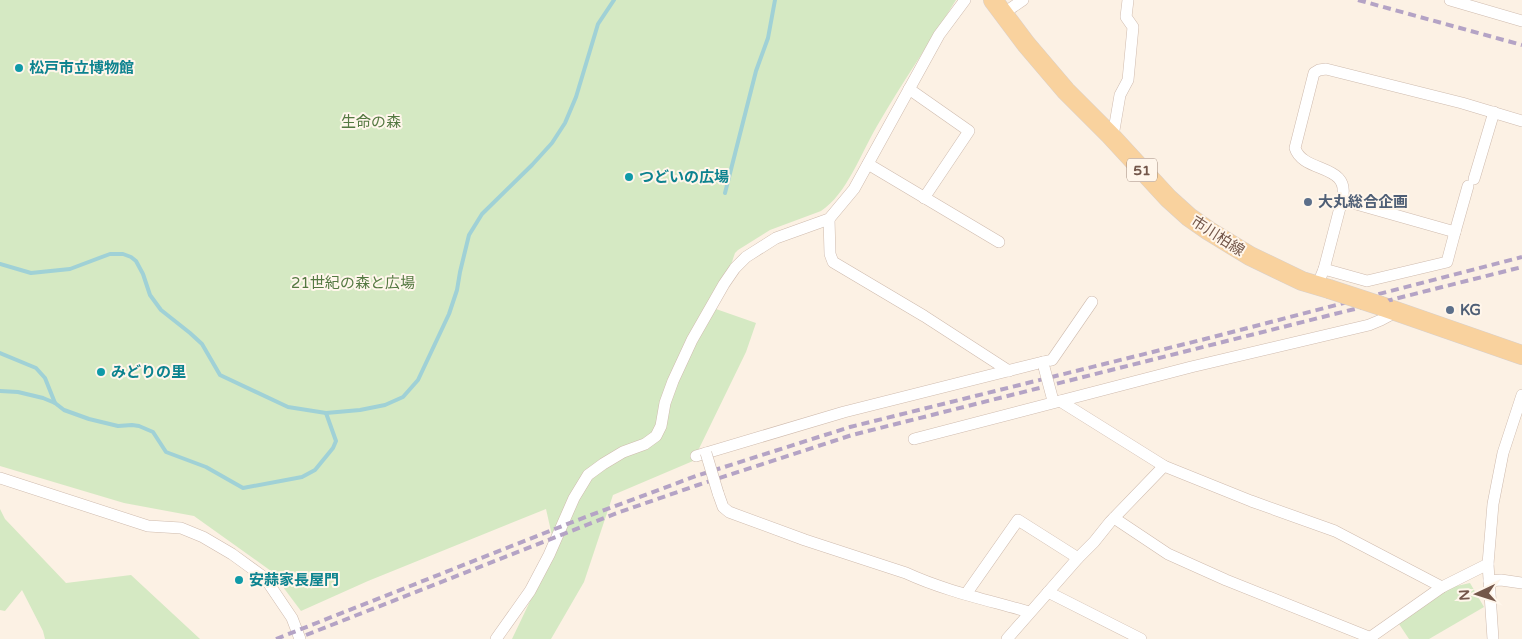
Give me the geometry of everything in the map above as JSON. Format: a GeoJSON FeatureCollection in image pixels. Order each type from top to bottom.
{"type":"FeatureCollection","features":[{"type":"Feature","properties":{"kind":"main road","name":"市川柏線"},"geometry":{"type":"LineString","coordinates":[[999,7],[1026,44],[1066,91],[1168,198],[1202,227],[1250,256],[1302,281],[1323,282],[1388,309],[1522,355]]}},
{"type":"Feature","properties":{"kind":"street"},"geometry":{"type":"LineString","coordinates":[[496,639],[530,591],[549,555],[574,498],[588,475],[623,452],[644,444],[656,436],[662,426],[665,403],[673,380],[692,340],[735,268],[746,257],[776,238],[829,219],[854,189],[939,36],[965,0]]}},
{"type":"Feature","properties":{"kind":"street"},"geometry":{"type":"LineString","coordinates":[[999,7],[1023,0]]}},
{"type":"Feature","properties":{"kind":"street"},"geometry":{"type":"LineString","coordinates":[[1110,135],[1114,130],[1120,95],[1128,80],[1133,27],[1126,17],[1128,0]]}},
{"type":"Feature","properties":{"kind":"street"},"geometry":{"type":"LineString","coordinates":[[1450,0],[1522,21]]}},
{"type":"Feature","properties":{"kind":"street"},"geometry":{"type":"LineString","coordinates":[[1494,112],[1446,262],[1367,281],[1323,282],[1344,192],[1342,182],[1338,177],[1299,158],[1295,148],[1314,73],[1326,69],[1462,103],[1494,112],[1522,121]]}},
{"type":"Feature","properties":{"kind":"street"},"geometry":{"type":"LineString","coordinates":[[909,89],[969,131],[924,198]]}},
{"type":"Feature","properties":{"kind":"street"},"geometry":{"type":"LineString","coordinates":[[868,164],[1000,242]]}},
{"type":"Feature","properties":{"kind":"street"},"geometry":{"type":"LineString","coordinates":[[1342,200],[1456,232]]}},
{"type":"Feature","properties":{"kind":"street"},"geometry":{"type":"LineString","coordinates":[[829,219],[830,254],[833,262],[924,316],[1009,371]]}},
{"type":"Feature","properties":{"kind":"street"},"geometry":{"type":"LineString","coordinates":[[1030,612],[919,579],[729,512],[723,507],[701,455],[844,412],[1009,371],[1044,365],[1052,360],[1092,302]]}},
{"type":"Feature","properties":{"kind":"street"},"geometry":{"type":"LineString","coordinates":[[914,439],[1055,400],[1369,324],[1381,320],[1388,309]]}},
{"type":"Feature","properties":{"kind":"street"},"geometry":{"type":"LineString","coordinates":[[1044,365],[1055,400],[1164,466],[1251,501],[1335,531],[1442,587]]}},
{"type":"Feature","properties":{"kind":"street"},"geometry":{"type":"LineString","coordinates":[[1493,639],[1488,564],[1493,504],[1506,442],[1522,394]]}},
{"type":"Feature","properties":{"kind":"street"},"geometry":{"type":"LineString","coordinates":[[1007,639],[1114,518],[1164,466]]}},
{"type":"Feature","properties":{"kind":"street"},"geometry":{"type":"LineString","coordinates":[[0,478],[148,526],[181,528],[204,537],[266,578],[292,618],[300,639]]}},
{"type":"Feature","properties":{"kind":"street"},"geometry":{"type":"LineString","coordinates":[[1114,518],[1176,558],[1369,638],[1442,587],[1488,564]]}},
{"type":"Feature","properties":{"kind":"street"},"geometry":{"type":"LineString","coordinates":[[966,594],[1018,520],[1078,558]]}},
{"type":"Feature","properties":{"kind":"street"},"geometry":{"type":"LineString","coordinates":[[1489,581],[1501,580],[1522,583]]}},
{"type":"Feature","properties":{"kind":"street"},"geometry":{"type":"LineString","coordinates":[[1048,592],[1141,639]]}},
{"type":"Feature","properties":{"kind":"green space","name":"21世紀の森と広場"},"geometry":{"type":"Polygon","coordinates":[[[0,0],[956,0],[887,110],[846,184],[830,204],[821,211],[770,230],[735,253],[716,309],[756,323],[746,352],[693,461],[613,495],[584,582],[551,639],[512,639],[555,549],[546,509],[368,581],[301,611],[271,571],[194,516],[124,503],[0,466],[0,0]]]}},
{"type":"Feature","properties":{"kind":"green space"},"geometry":{"type":"Polygon","coordinates":[[[0,509],[5,519],[66,583],[131,575],[200,639],[45,639],[43,631],[22,590],[5,611],[0,610],[0,509]]]}},
{"type":"Feature","properties":{"kind":"green space"},"geometry":{"type":"Polygon","coordinates":[[[1470,583],[1484,607],[1429,639],[1409,639],[1397,621],[1452,587],[1470,583]]]}},
{"type":"Feature","properties":{"kind":"waterway"},"geometry":{"type":"LineString","coordinates":[[0,264],[31,273],[70,269],[110,254],[123,254],[136,261],[143,274],[150,295],[161,310],[202,344],[220,375],[288,407],[326,413],[360,410],[385,405],[403,397],[418,380],[449,314],[457,290],[469,235],[482,214],[532,165],[552,143],[565,123],[576,97],[598,24],[614,0]]}},
{"type":"Feature","properties":{"kind":"waterway"},"geometry":{"type":"LineString","coordinates":[[725,193],[756,71],[768,38],[775,0]]}},
{"type":"Feature","properties":{"kind":"waterway"},"geometry":{"type":"LineString","coordinates":[[0,353],[36,368],[45,378],[55,403]]}},
{"type":"Feature","properties":{"kind":"waterway"},"geometry":{"type":"LineString","coordinates":[[0,391],[18,392],[43,398],[55,403],[64,410],[89,419],[118,426],[139,426],[153,432],[166,452],[206,467],[243,488],[302,477],[315,470],[333,448],[336,441],[326,413]]}},
{"type":"Feature","properties":{"kind":"railway"},"geometry":{"type":"LineString","coordinates":[[1358,0],[1522,45]]}},
{"type":"Feature","properties":{"kind":"railway"},"geometry":{"type":"LineString","coordinates":[[276,639],[575,521],[696,476],[850,427],[1205,339],[1522,257]]}},
{"type":"Feature","properties":{"kind":"railway"},"geometry":{"type":"LineString","coordinates":[[306,635],[617,513],[852,435],[1522,267]]}},
{"type":"Feature","properties":{"kind":"place","name":"松戸市立博物館"},"geometry":{"type":"Point","coordinates":[19,68]}},
{"type":"Feature","properties":{"kind":"place","name":"つどいの広場"},"geometry":{"type":"Point","coordinates":[629,177]}},
{"type":"Feature","properties":{"kind":"place","name":"大丸総合企画"},"geometry":{"type":"Point","coordinates":[1308,202]}},
{"type":"Feature","properties":{"kind":"place","name":"KG"},"geometry":{"type":"Point","coordinates":[1450,310]}},
{"type":"Feature","properties":{"kind":"place","name":"みどりの里"},"geometry":{"type":"Point","coordinates":[101,372]}},
{"type":"Feature","properties":{"kind":"place","name":"安蒜家長屋門"},"geometry":{"type":"Point","coordinates":[239,580]}},
{"type":"Feature","properties":{"kind":"park label","name":"生命の森"},"geometry":{"type":"Point","coordinates":[371,122]}}]}
